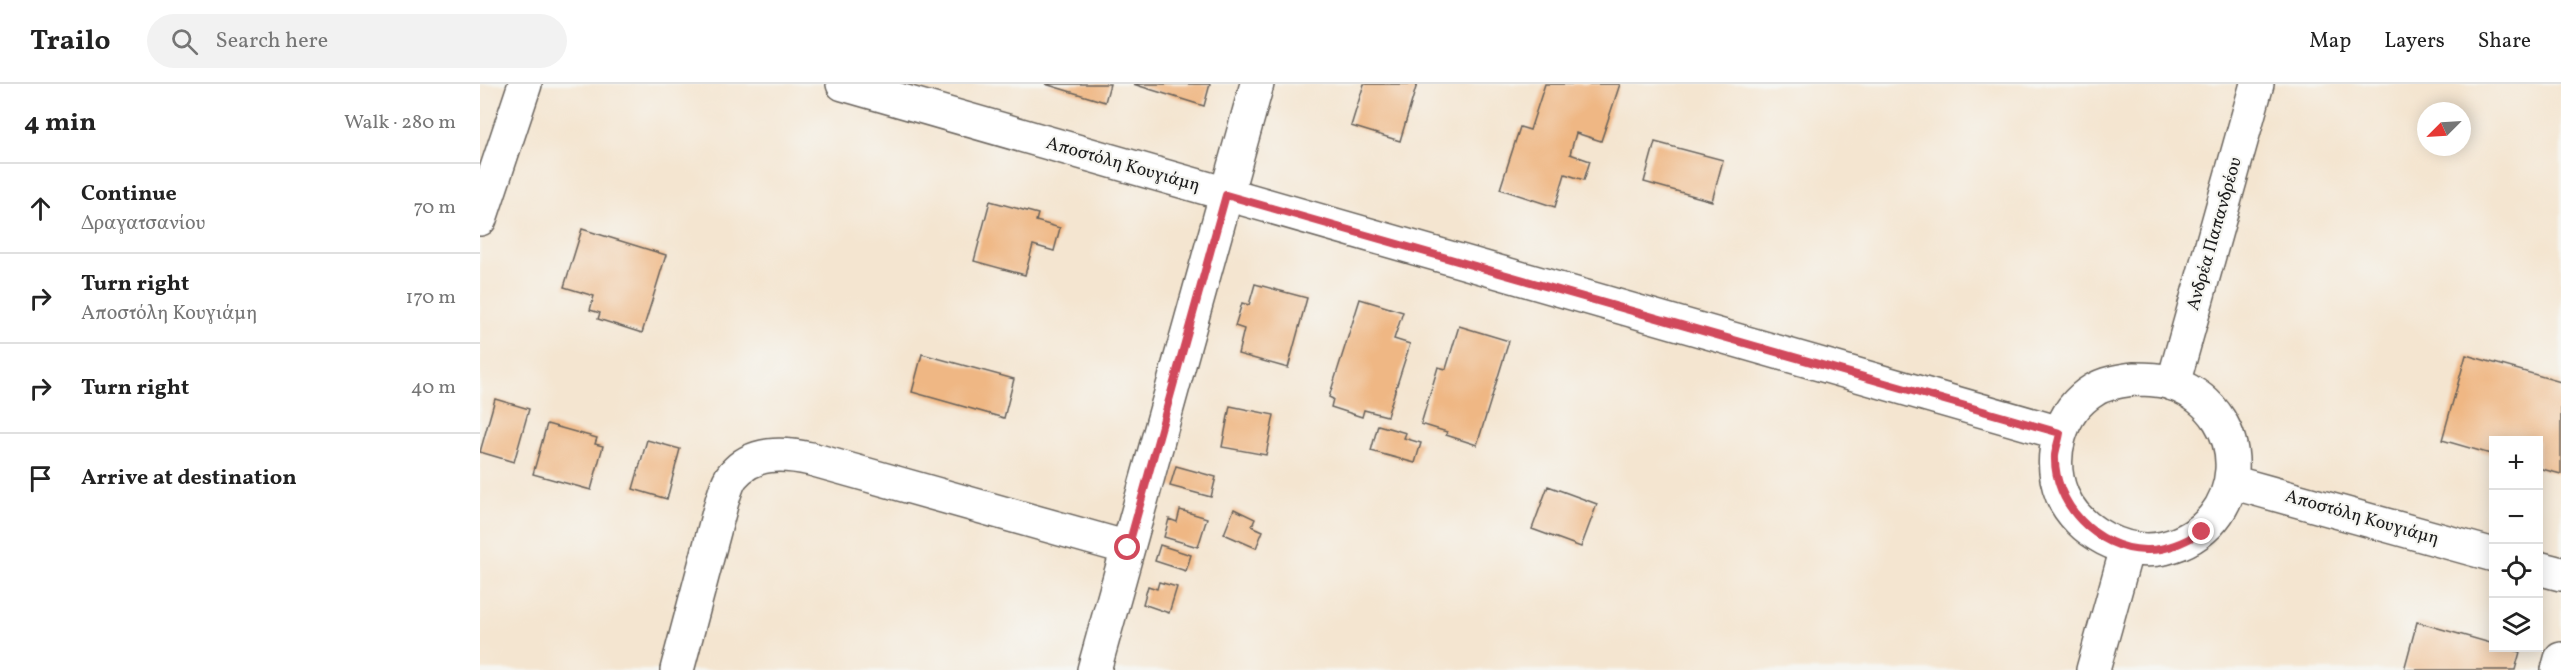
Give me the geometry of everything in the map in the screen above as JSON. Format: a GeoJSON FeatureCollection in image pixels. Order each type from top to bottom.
{"type":"FeatureCollection","features":[{"type":"Feature","properties":{"kind":"street"},"geometry":{"type":"LineString","coordinates":[[480,219],[525,84]]}},
{"type":"Feature","properties":{"kind":"street","name":"Αποστόλη Κουγιάμη"},"geometry":{"type":"LineString","coordinates":[[843,84],[2060,433]]}},
{"type":"Feature","properties":{"kind":"street"},"geometry":{"type":"LineString","coordinates":[[1094,670],[1257,84]]}},
{"type":"Feature","properties":{"kind":"street","name":"Ανδρέα Παπανδρέου"},"geometry":{"type":"LineString","coordinates":[[2173,384],[2257,84]]}},
{"type":"Feature","properties":{"kind":"street"},"geometry":{"type":"LineString","coordinates":[[2133,379],[2173,384],[2205,403],[2217,415],[2231,448],[2233,468],[2231,482],[2217,517],[2202,532],[2185,542],[2162,549],[2127,548],[2094,532],[2076,514],[2062,494],[2055,455],[2060,433],[2069,413],[2094,389],[2133,379]]}},
{"type":"Feature","properties":{"kind":"street"},"geometry":{"type":"LineString","coordinates":[[677,670],[722,501],[731,477],[747,462],[765,455],[794,455],[811,459],[1128,548]]}},
{"type":"Feature","properties":{"kind":"street","name":"Αποστόλη Κουγιάμη"},"geometry":{"type":"LineString","coordinates":[[2231,482],[2489,554]]}},
{"type":"Feature","properties":{"kind":"street"},"geometry":{"type":"LineString","coordinates":[[2093,670],[2127,548]]}},
{"type":"Feature","properties":{"kind":"street"},"geometry":{"type":"LineString","coordinates":[[2543,569],[2561,574]]}},
{"type":"Feature","properties":{"kind":"street"},"geometry":{"type":"LineString","coordinates":[[2558,670],[2561,659]]}},
{"type":"Feature","properties":{"kind":"building"},"geometry":{"type":"Polygon","coordinates":[[[1045,84],[1110,84],[1105,102],[1045,84]]]}},
{"type":"Feature","properties":{"kind":"building"},"geometry":{"type":"Polygon","coordinates":[[[1133,84],[1210,84],[1204,106],[1133,84]]]}},
{"type":"Feature","properties":{"kind":"building"},"geometry":{"type":"Polygon","coordinates":[[[1364,84],[1417,84],[1400,141],[1351,126],[1364,84]]]}},
{"type":"Feature","properties":{"kind":"building"},"geometry":{"type":"Polygon","coordinates":[[[1545,84],[1620,84],[1601,141],[1576,133],[1570,154],[1590,161],[1584,180],[1565,174],[1555,207],[1500,189],[1520,127],[1530,130],[1545,84]]]}},
{"type":"Feature","properties":{"kind":"building"},"geometry":{"type":"Polygon","coordinates":[[[1655,142],[1723,160],[1712,201],[1644,182],[1655,142]]]}},
{"type":"Feature","properties":{"kind":"building"},"geometry":{"type":"Polygon","coordinates":[[[990,201],[1038,214],[1036,221],[1060,228],[1054,251],[1033,245],[1025,275],[974,261],[990,201]]]}},
{"type":"Feature","properties":{"kind":"building"},"geometry":{"type":"Polygon","coordinates":[[[582,229],[666,255],[642,333],[598,319],[600,313],[590,310],[594,296],[564,287],[582,229]]]}},
{"type":"Feature","properties":{"kind":"building"},"geometry":{"type":"Polygon","coordinates":[[[1255,284],[1307,298],[1288,368],[1238,354],[1244,329],[1235,326],[1242,303],[1249,305],[1255,284]]]}},
{"type":"Feature","properties":{"kind":"building"},"geometry":{"type":"Polygon","coordinates":[[[1360,299],[1403,312],[1394,339],[1410,344],[1387,416],[1364,410],[1362,417],[1331,407],[1333,399],[1329,397],[1360,299]]]}},
{"type":"Feature","properties":{"kind":"building"},"geometry":{"type":"Polygon","coordinates":[[[1459,326],[1509,341],[1477,445],[1421,424],[1438,367],[1446,369],[1459,326]]]}},
{"type":"Feature","properties":{"kind":"building"},"geometry":{"type":"Polygon","coordinates":[[[922,354],[1014,379],[1004,418],[912,392],[922,354]]]}},
{"type":"Feature","properties":{"kind":"building"},"geometry":{"type":"Polygon","coordinates":[[[2466,355],[2561,382],[2561,474],[2543,469],[2543,436],[2489,436],[2489,454],[2442,440],[2466,355]]]}},
{"type":"Feature","properties":{"kind":"building"},"geometry":{"type":"Polygon","coordinates":[[[495,399],[529,409],[514,462],[480,452],[495,399]]]}},
{"type":"Feature","properties":{"kind":"building"},"geometry":{"type":"Polygon","coordinates":[[[1230,406],[1274,415],[1266,455],[1222,447],[1230,406]]]}},
{"type":"Feature","properties":{"kind":"building"},"geometry":{"type":"Polygon","coordinates":[[[547,424],[597,438],[595,444],[603,446],[591,490],[533,474],[547,424]]]}},
{"type":"Feature","properties":{"kind":"building"},"geometry":{"type":"Polygon","coordinates":[[[1378,425],[1406,433],[1404,438],[1421,443],[1415,463],[1371,451],[1378,425]]]}},
{"type":"Feature","properties":{"kind":"building"},"geometry":{"type":"Polygon","coordinates":[[[647,440],[680,449],[667,499],[633,489],[647,440]]]}},
{"type":"Feature","properties":{"kind":"building"},"geometry":{"type":"Polygon","coordinates":[[[1176,466],[1216,477],[1211,497],[1170,486],[1176,466]]]}},
{"type":"Feature","properties":{"kind":"building"},"geometry":{"type":"Polygon","coordinates":[[[1548,486],[1597,504],[1581,547],[1532,529],[1548,486]]]}},
{"type":"Feature","properties":{"kind":"building"},"geometry":{"type":"Polygon","coordinates":[[[1234,509],[1255,519],[1252,526],[1263,531],[1256,548],[1224,534],[1234,509]]]}},
{"type":"Feature","properties":{"kind":"building"},"geometry":{"type":"Polygon","coordinates":[[[1180,510],[1207,518],[1198,547],[1164,537],[1169,519],[1177,522],[1180,510]]]}},
{"type":"Feature","properties":{"kind":"building"},"geometry":{"type":"Polygon","coordinates":[[[1160,545],[1191,555],[1186,571],[1155,561],[1160,545]]]}},
{"type":"Feature","properties":{"kind":"building"},"geometry":{"type":"Polygon","coordinates":[[[1159,582],[1177,587],[1169,613],[1143,604],[1148,586],[1157,589],[1159,582]]]}},
{"type":"Feature","properties":{"kind":"building"},"geometry":{"type":"Polygon","coordinates":[[[2417,622],[2489,643],[2489,652],[2520,652],[2515,670],[2404,670],[2417,622]]]}},
{"type":"Feature","properties":{"kind":"route"},"geometry":{"type":"LineString","coordinates":[[1128,548],[1226,195],[2060,433],[2055,455],[2062,494],[2081,521],[2094,532],[2112,543],[2145,550],[2162,549],[2185,542],[2202,532]]}}]}
